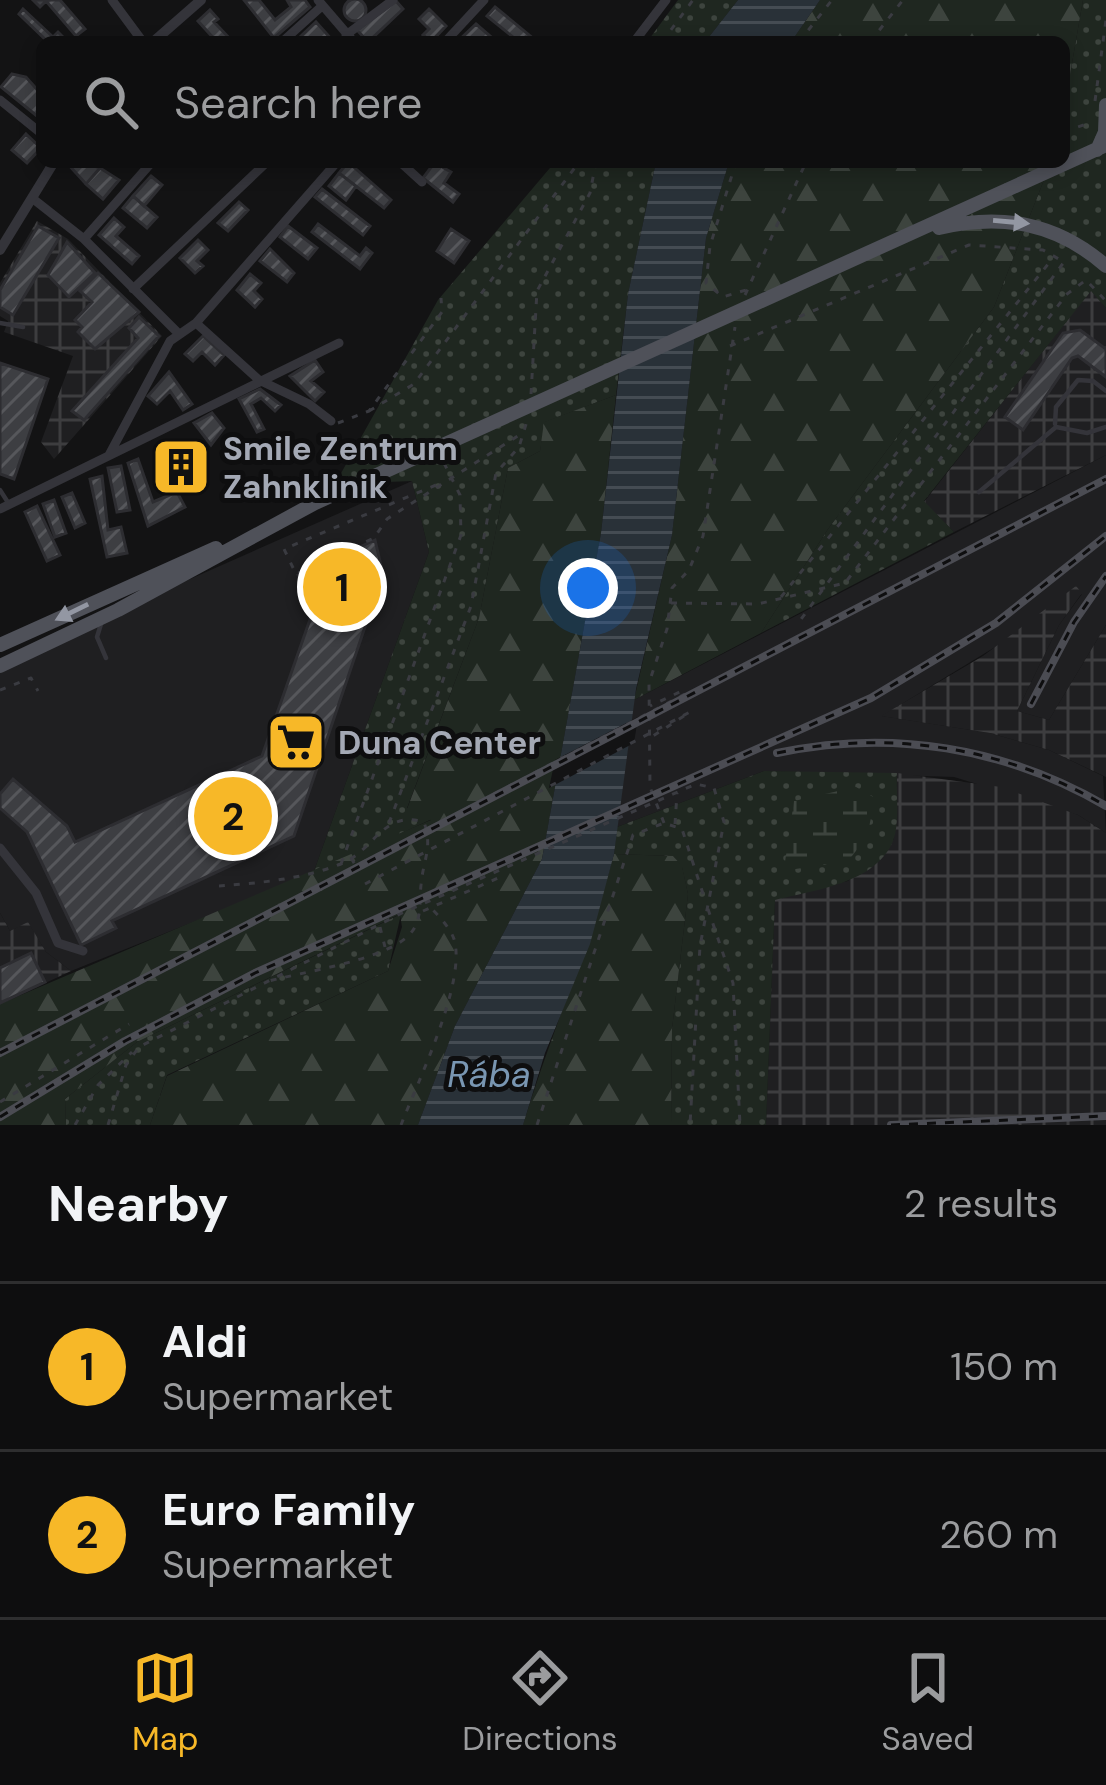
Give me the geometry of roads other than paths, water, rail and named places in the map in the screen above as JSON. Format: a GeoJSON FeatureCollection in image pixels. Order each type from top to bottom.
{"type":"FeatureCollection","features":[{"type":"Feature","properties":{"kind":"main road"},"geometry":{"type":"LineString","coordinates":[[1070,162],[1101,148],[1105,132],[1100,103]]}},
{"type":"Feature","properties":{"kind":"main road"},"geometry":{"type":"LineString","coordinates":[[0,666],[118,610],[255,534],[491,422],[1056,168]]}},
{"type":"Feature","properties":{"kind":"main road"},"geometry":{"type":"LineString","coordinates":[[905,236],[959,223],[1025,223],[1067,238],[1106,266]]}},
{"type":"Feature","properties":{"kind":"main road"},"geometry":{"type":"LineString","coordinates":[[0,645],[170,566],[255,534]]}},
{"type":"Feature","properties":{"kind":"street"},"geometry":{"type":"LineString","coordinates":[[112,0],[139,36]]}},
{"type":"Feature","properties":{"kind":"street"},"geometry":{"type":"LineString","coordinates":[[160,36],[201,0]]}},
{"type":"Feature","properties":{"kind":"street"},"geometry":{"type":"LineString","coordinates":[[353,36],[394,0]]}},
{"type":"Feature","properties":{"kind":"street"},"geometry":{"type":"LineString","coordinates":[[451,36],[484,0]]}},
{"type":"Feature","properties":{"kind":"street"},"geometry":{"type":"LineString","coordinates":[[639,36],[666,0]]}},
{"type":"Feature","properties":{"kind":"street"},"geometry":{"type":"LineString","coordinates":[[288,36],[320,3],[348,36]]}},
{"type":"Feature","properties":{"kind":"street"},"geometry":{"type":"LineString","coordinates":[[0,100],[36,129]]}},
{"type":"Feature","properties":{"kind":"street"},"geometry":{"type":"LineString","coordinates":[[0,250],[50,168]]}},
{"type":"Feature","properties":{"kind":"street"},"geometry":{"type":"LineString","coordinates":[[84,239],[147,168]]}},
{"type":"Feature","properties":{"kind":"street"},"geometry":{"type":"LineString","coordinates":[[133,289],[261,168]]}},
{"type":"Feature","properties":{"kind":"street"},"geometry":{"type":"LineString","coordinates":[[109,455],[177,332],[196,323],[332,168]]}},
{"type":"Feature","properties":{"kind":"street"},"geometry":{"type":"LineString","coordinates":[[407,168],[422,182]]}},
{"type":"Feature","properties":{"kind":"street"},"geometry":{"type":"LineString","coordinates":[[32,198],[84,239],[177,332]]}},
{"type":"Feature","properties":{"kind":"street"},"geometry":{"type":"LineString","coordinates":[[196,323],[259,380],[309,404],[331,421]]}},
{"type":"Feature","properties":{"kind":"street"},"geometry":{"type":"LineString","coordinates":[[4,507],[339,343]]}},
{"type":"Feature","properties":{"kind":"street"},"geometry":{"type":"LineString","coordinates":[[0,848],[36,893],[58,943],[82,951]]}},
{"type":"Feature","properties":{"kind":"lane"},"geometry":{"type":"LineString","coordinates":[[0,323],[23,327]]}},
{"type":"Feature","properties":{"kind":"lane"},"geometry":{"type":"LineString","coordinates":[[979,492],[1056,427],[1056,407],[1078,380],[1094,381],[1106,391]]}},
{"type":"Feature","properties":{"kind":"lane"},"geometry":{"type":"LineString","coordinates":[[1056,427],[1087,433],[1106,427]]}},
{"type":"Feature","properties":{"kind":"lane"},"geometry":{"type":"LineString","coordinates":[[0,490],[4,507]]}},
{"type":"Feature","properties":{"kind":"lane"},"geometry":{"type":"LineString","coordinates":[[106,658],[98,627],[118,610]]}},
{"type":"Feature","properties":{"kind":"water"},"geometry":{"type":"Polygon","coordinates":[[[738,0],[820,0],[795,36],[710,36],[738,0]]]}},
{"type":"Feature","properties":{"kind":"water","name":"Rába"},"geometry":{"type":"Polygon","coordinates":[[[655,168],[727,168],[706,238],[672,535],[636,689],[614,854],[590,944],[545,1053],[523,1125],[418,1125],[455,1026],[542,859],[601,533],[628,294],[655,168]]]}},
{"type":"Feature","properties":{"kind":"railway"},"geometry":{"type":"LineString","coordinates":[[0,1053],[1106,479]]}},
{"type":"Feature","properties":{"kind":"railway"},"geometry":{"type":"LineString","coordinates":[[0,1117],[125,1041],[255,973],[871,698],[996,623],[1106,536]]}},
{"type":"Feature","properties":{"kind":"railway"},"geometry":{"type":"LineString","coordinates":[[1031,704],[1074,622],[1106,576]]}},
{"type":"Feature","properties":{"kind":"railway"},"geometry":{"type":"LineString","coordinates":[[777,753],[862,743],[946,748],[1028,769],[1106,806]]}},
{"type":"Feature","properties":{"kind":"railway"},"geometry":{"type":"LineString","coordinates":[[891,1125],[1106,1116]]}},
{"type":"Feature","properties":{"kind":"place","name":"Smile Zentrum Zahnklinik"},"geometry":{"type":"Point","coordinates":[181,467]}},
{"type":"Feature","properties":{"kind":"place","name":"Aldi"},"geometry":{"type":"Point","coordinates":[342,587]}},
{"type":"Feature","properties":{"kind":"place","name":"Duna Center"},"geometry":{"type":"Point","coordinates":[296,742]}},
{"type":"Feature","properties":{"kind":"place","name":"Euro Family"},"geometry":{"type":"Point","coordinates":[233,816]}}]}
